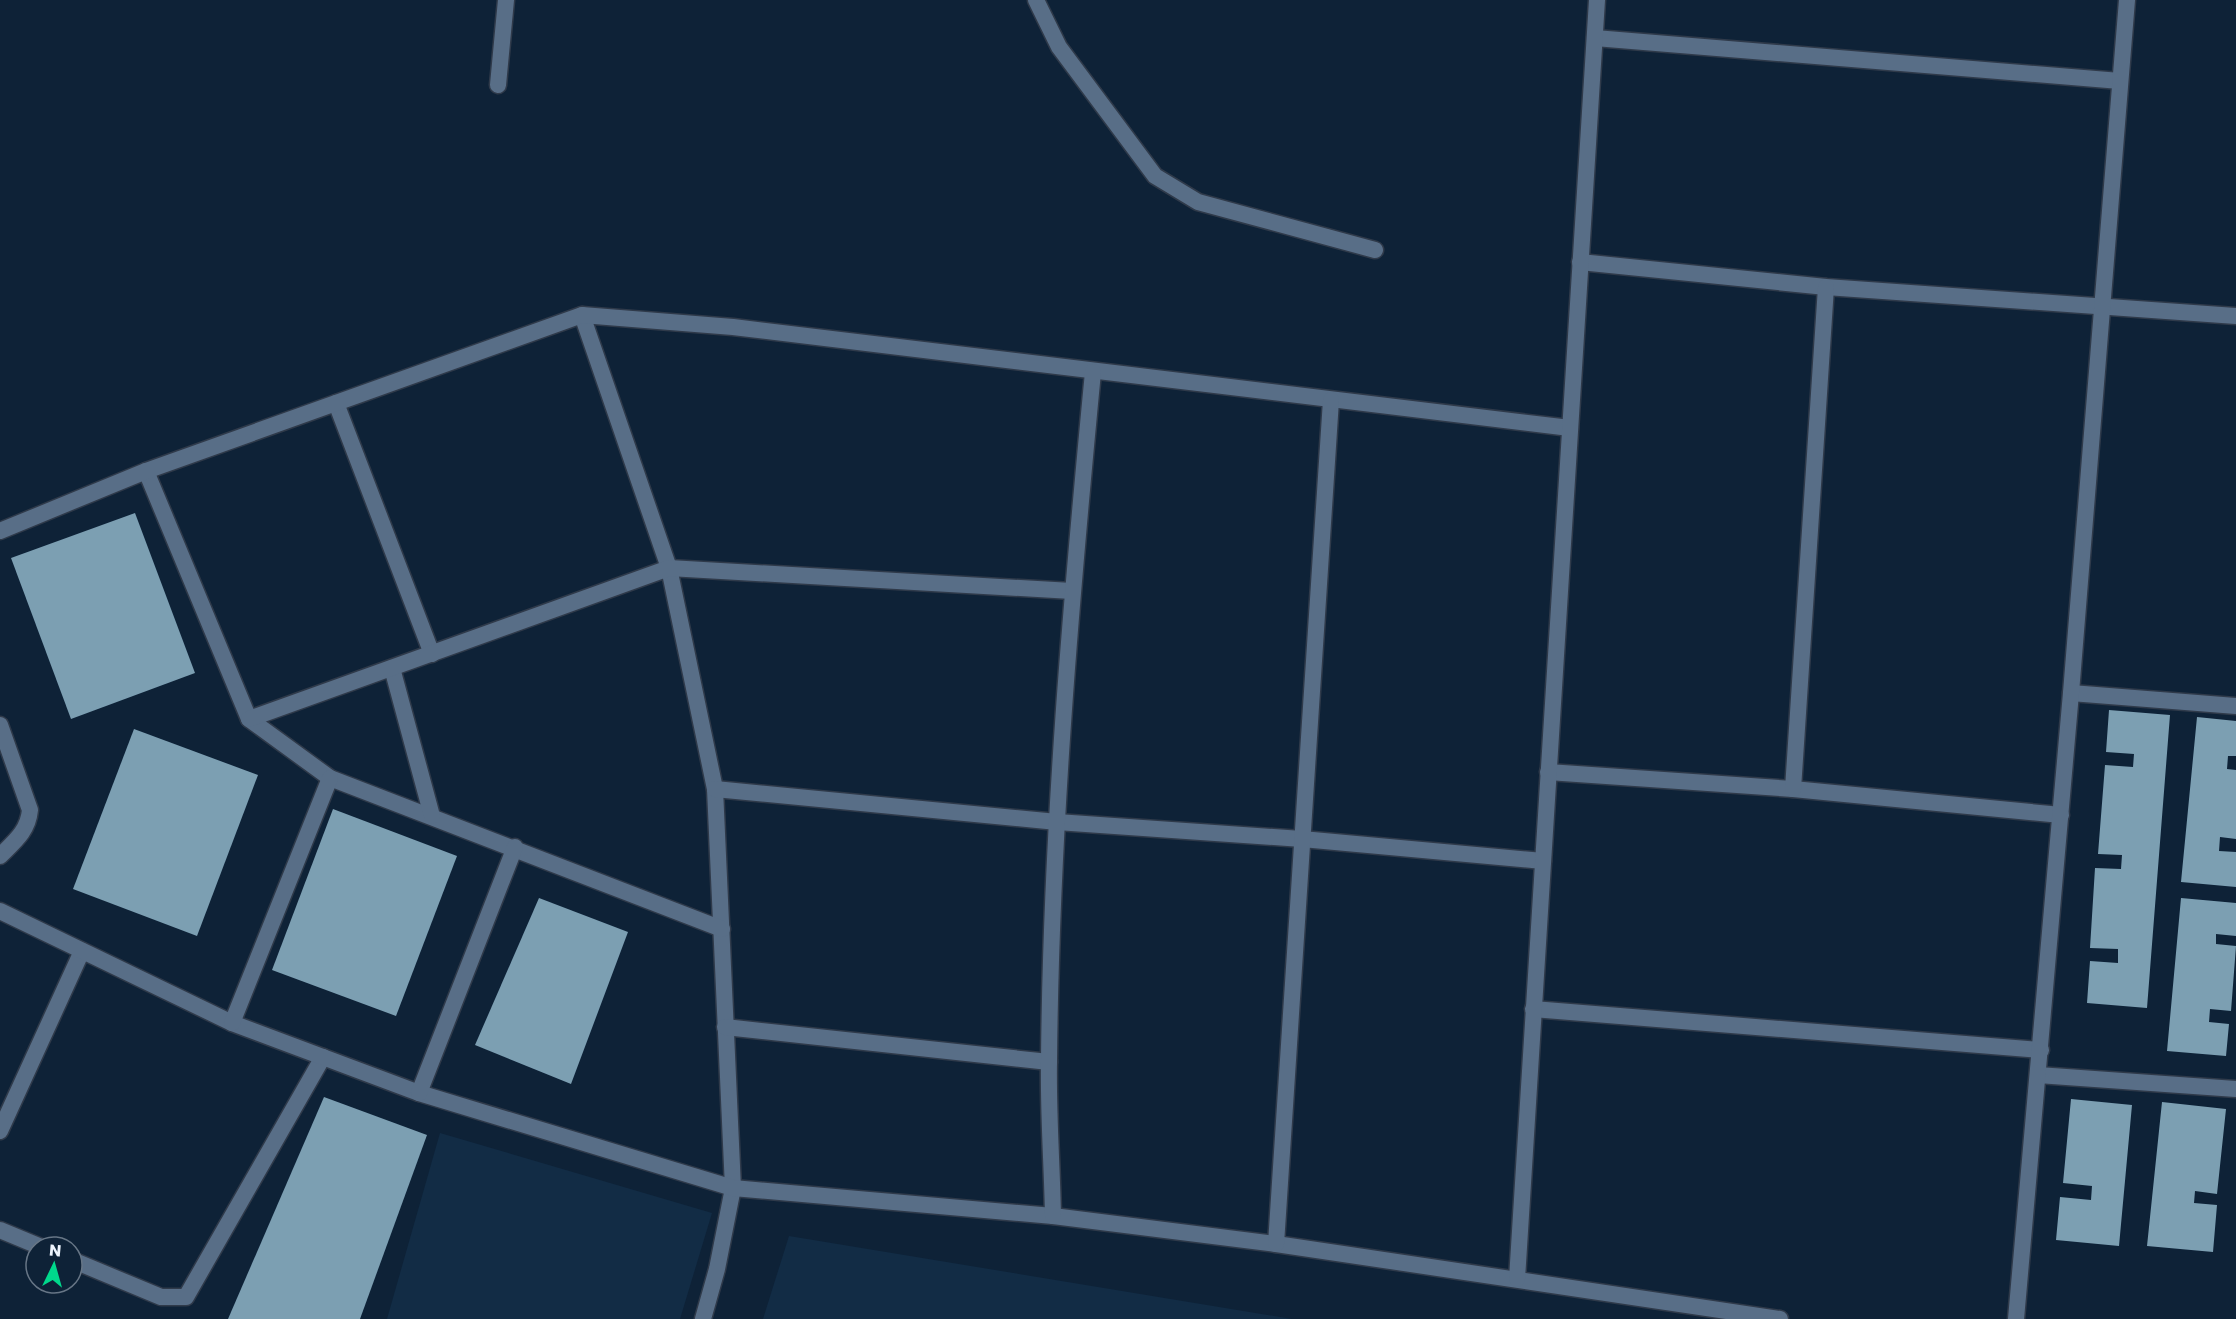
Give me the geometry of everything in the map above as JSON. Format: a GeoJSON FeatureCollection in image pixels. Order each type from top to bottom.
{"type":"FeatureCollection","features":[{"type":"Feature","properties":{"kind":"street"},"geometry":{"type":"LineString","coordinates":[[498,85],[506,0]]}},
{"type":"Feature","properties":{"kind":"street"},"geometry":{"type":"LineString","coordinates":[[1036,0],[1059,47],[1155,176],[1198,202],[1375,250]]}},
{"type":"Feature","properties":{"kind":"street"},"geometry":{"type":"LineString","coordinates":[[1517,1279],[1597,0]]}},
{"type":"Feature","properties":{"kind":"street"},"geometry":{"type":"LineString","coordinates":[[2016,1319],[2061,815],[2127,0]]}},
{"type":"Feature","properties":{"kind":"street"},"geometry":{"type":"LineString","coordinates":[[1594,38],[2120,81]]}},
{"type":"Feature","properties":{"kind":"street"},"geometry":{"type":"LineString","coordinates":[[1580,262],[1826,287],[2236,316]]}},
{"type":"Feature","properties":{"kind":"street"},"geometry":{"type":"LineString","coordinates":[[1794,789],[1826,287]]}},
{"type":"Feature","properties":{"kind":"street"},"geometry":{"type":"LineString","coordinates":[[0,531],[146,471],[582,315],[733,327],[1570,428]]}},
{"type":"Feature","properties":{"kind":"street"},"geometry":{"type":"LineString","coordinates":[[582,315],[669,568],[715,789],[733,1188],[717,1269],[703,1319]]}},
{"type":"Feature","properties":{"kind":"street"},"geometry":{"type":"LineString","coordinates":[[1053,1215],[1048,1062],[1057,822],[1072,591],[1093,372]]}},
{"type":"Feature","properties":{"kind":"street"},"geometry":{"type":"LineString","coordinates":[[1276,1244],[1331,400]]}},
{"type":"Feature","properties":{"kind":"street"},"geometry":{"type":"LineString","coordinates":[[336,403],[432,654]]}},
{"type":"Feature","properties":{"kind":"street"},"geometry":{"type":"LineString","coordinates":[[146,471],[249,719],[330,778],[515,847],[722,929]]}},
{"type":"Feature","properties":{"kind":"street"},"geometry":{"type":"LineString","coordinates":[[249,719],[669,568],[1072,591]]}},
{"type":"Feature","properties":{"kind":"street"},"geometry":{"type":"LineString","coordinates":[[392,668],[432,816]]}},
{"type":"Feature","properties":{"kind":"street"},"geometry":{"type":"LineString","coordinates":[[2071,693],[2236,705]]}},
{"type":"Feature","properties":{"kind":"street"},"geometry":{"type":"LineString","coordinates":[[0,725],[30,810],[29,824],[24,832],[0,856]]}},
{"type":"Feature","properties":{"kind":"street"},"geometry":{"type":"LineString","coordinates":[[1548,772],[1794,789],[2061,815]]}},
{"type":"Feature","properties":{"kind":"street"},"geometry":{"type":"LineString","coordinates":[[232,1023],[330,778]]}},
{"type":"Feature","properties":{"kind":"street"},"geometry":{"type":"LineString","coordinates":[[715,789],[1057,822],[1302,839],[1543,861]]}},
{"type":"Feature","properties":{"kind":"street"},"geometry":{"type":"LineString","coordinates":[[419,1093],[515,847]]}},
{"type":"Feature","properties":{"kind":"street"},"geometry":{"type":"LineString","coordinates":[[0,911],[232,1023],[419,1093],[733,1188],[1053,1215],[1276,1244],[1780,1319]]}},
{"type":"Feature","properties":{"kind":"street"},"geometry":{"type":"LineString","coordinates":[[0,1131],[82,951]]}},
{"type":"Feature","properties":{"kind":"street"},"geometry":{"type":"LineString","coordinates":[[1533,1009],[2041,1050]]}},
{"type":"Feature","properties":{"kind":"street"},"geometry":{"type":"LineString","coordinates":[[725,1026],[1048,1062]]}},
{"type":"Feature","properties":{"kind":"street"},"geometry":{"type":"LineString","coordinates":[[84,1265],[161,1297],[186,1297],[323,1057]]}},
{"type":"Feature","properties":{"kind":"street"},"geometry":{"type":"LineString","coordinates":[[2038,1075],[2236,1089]]}},
{"type":"Feature","properties":{"kind":"street"},"geometry":{"type":"LineString","coordinates":[[0,1230],[24,1240]]}},
{"type":"Feature","properties":{"kind":"shaded area"},"geometry":{"type":"Polygon","coordinates":[[[440,1133],[712,1213],[680,1319],[387,1319],[440,1133]]]}},
{"type":"Feature","properties":{"kind":"shaded area"},"geometry":{"type":"Polygon","coordinates":[[[789,1236],[1292,1319],[763,1319],[789,1236]]]}},
{"type":"Feature","properties":{"kind":"building"},"geometry":{"type":"Polygon","coordinates":[[[135,513],[195,673],[71,719],[11,558],[135,513]]]}},
{"type":"Feature","properties":{"kind":"building"},"geometry":{"type":"Polygon","coordinates":[[[2109,710],[2170,715],[2147,1008],[2087,1003],[2090,961],[2118,963],[2118,949],[2090,948],[2095,868],[2121,869],[2122,855],[2098,854],[2105,765],[2133,767],[2134,754],[2106,752],[2109,710]]]}},
{"type":"Feature","properties":{"kind":"building"},"geometry":{"type":"Polygon","coordinates":[[[2197,717],[2236,721],[2236,756],[2228,756],[2227,769],[2236,770],[2236,839],[2220,837],[2219,851],[2236,852],[2236,887],[2181,882],[2197,717]]]}},
{"type":"Feature","properties":{"kind":"building"},"geometry":{"type":"Polygon","coordinates":[[[134,729],[258,775],[197,936],[73,889],[134,729]]]}},
{"type":"Feature","properties":{"kind":"building"},"geometry":{"type":"Polygon","coordinates":[[[333,809],[457,856],[396,1016],[272,970],[333,809]]]}},
{"type":"Feature","properties":{"kind":"building"},"geometry":{"type":"Polygon","coordinates":[[[539,898],[628,932],[571,1084],[475,1045],[539,898]]]}},
{"type":"Feature","properties":{"kind":"building"},"geometry":{"type":"Polygon","coordinates":[[[2181,898],[2236,903],[2236,936],[2216,934],[2216,944],[2236,946],[2231,1011],[2210,1009],[2209,1022],[2229,1024],[2226,1056],[2167,1051],[2181,898]]]}},
{"type":"Feature","properties":{"kind":"building"},"geometry":{"type":"Polygon","coordinates":[[[324,1097],[427,1135],[360,1319],[228,1319],[324,1097]]]}},
{"type":"Feature","properties":{"kind":"building"},"geometry":{"type":"Polygon","coordinates":[[[2071,1099],[2132,1105],[2119,1246],[2056,1240],[2060,1197],[2091,1200],[2092,1186],[2063,1183],[2071,1099]]]}},
{"type":"Feature","properties":{"kind":"building"},"geometry":{"type":"Polygon","coordinates":[[[2162,1102],[2226,1109],[2217,1194],[2195,1191],[2194,1203],[2217,1205],[2213,1252],[2147,1246],[2162,1102]]]}}]}
